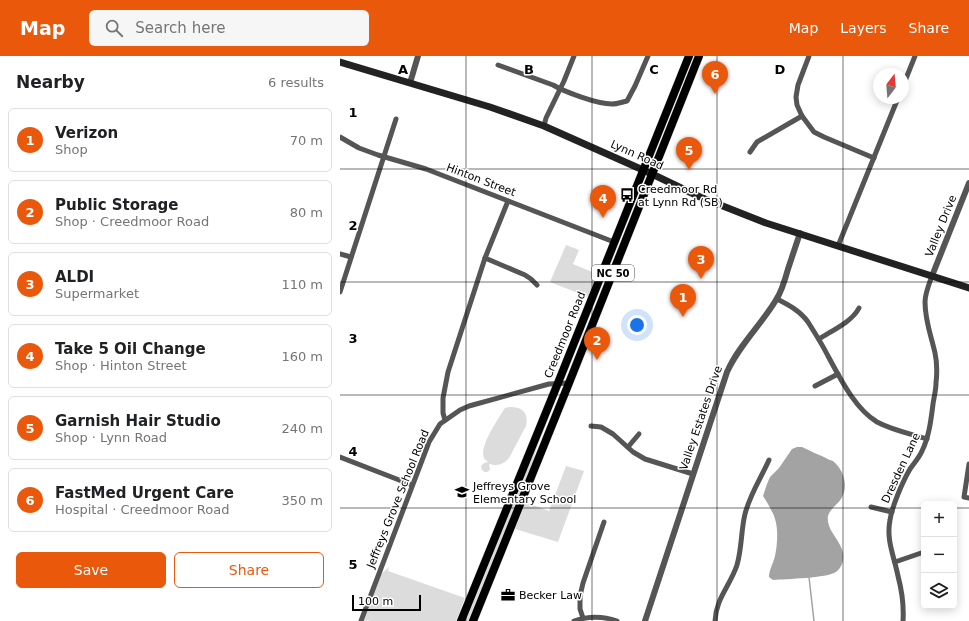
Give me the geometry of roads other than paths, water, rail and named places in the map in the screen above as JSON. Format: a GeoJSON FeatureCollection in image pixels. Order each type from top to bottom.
{"type":"FeatureCollection","features":[{"type":"Feature","properties":{"kind":"main road","name":"Creedmoor Road"},"geometry":{"type":"LineString","coordinates":[[461,621],[558,383],[688,56]]}},
{"type":"Feature","properties":{"kind":"main road","name":"Creedmoor Road"},"geometry":{"type":"LineString","coordinates":[[473,621],[699,56]]}},
{"type":"Feature","properties":{"kind":"main road","name":"Lynn Road"},"geometry":{"type":"LineString","coordinates":[[340,62],[490,107],[544,126],[717,205],[766,223],[969,288]]}},
{"type":"Feature","properties":{"kind":"street"},"geometry":{"type":"LineString","coordinates":[[410,83],[418,56]]}},
{"type":"Feature","properties":{"kind":"street"},"geometry":{"type":"LineString","coordinates":[[544,126],[546,118],[574,56]]}},
{"type":"Feature","properties":{"kind":"street"},"geometry":{"type":"LineString","coordinates":[[498,65],[553,84],[560,89],[598,102],[613,104],[627,101],[636,86],[648,56]]}},
{"type":"Feature","properties":{"kind":"street"},"geometry":{"type":"LineString","coordinates":[[809,56],[798,85],[796,97],[797,105],[802,116],[814,132],[874,158]]}},
{"type":"Feature","properties":{"kind":"street"},"geometry":{"type":"LineString","coordinates":[[909,71],[915,56]]}},
{"type":"Feature","properties":{"kind":"street"},"geometry":{"type":"LineString","coordinates":[[838,246],[896,104]]}},
{"type":"Feature","properties":{"kind":"street"},"geometry":{"type":"LineString","coordinates":[[750,152],[757,142],[802,116]]}},
{"type":"Feature","properties":{"kind":"street"},"geometry":{"type":"LineString","coordinates":[[340,292],[396,119]]}},
{"type":"Feature","properties":{"kind":"street","name":"Hinton Street"},"geometry":{"type":"LineString","coordinates":[[340,137],[359,148],[416,166],[614,242]]}},
{"type":"Feature","properties":{"kind":"street","name":"Valley Drive"},"geometry":{"type":"LineString","coordinates":[[932,276],[969,182]]}},
{"type":"Feature","properties":{"kind":"street"},"geometry":{"type":"LineString","coordinates":[[445,420],[443,413],[443,398],[448,372],[485,258],[508,201]]}},
{"type":"Feature","properties":{"kind":"street","name":"Valley Estates Drive"},"geometry":{"type":"LineString","coordinates":[[645,621],[727,372],[742,346],[777,299],[784,283],[800,233]]}},
{"type":"Feature","properties":{"kind":"street"},"geometry":{"type":"LineString","coordinates":[[340,254],[351,257]]}},
{"type":"Feature","properties":{"kind":"street"},"geometry":{"type":"LineString","coordinates":[[485,258],[525,275],[537,285]]}},
{"type":"Feature","properties":{"kind":"street","name":"Dresden Lane"},"geometry":{"type":"LineString","coordinates":[[902,621],[903,600],[901,586],[888,535],[892,512],[907,476],[922,451],[927,439],[930,424],[936,383],[936,354],[926,318],[925,301],[932,276]]}},
{"type":"Feature","properties":{"kind":"street"},"geometry":{"type":"LineString","coordinates":[[777,299],[803,315],[819,339],[838,374],[855,400],[866,413],[878,422],[889,427],[927,439]]}},
{"type":"Feature","properties":{"kind":"street"},"geometry":{"type":"LineString","coordinates":[[819,339],[851,319],[859,308]]}},
{"type":"Feature","properties":{"kind":"street"},"geometry":{"type":"LineString","coordinates":[[815,386],[838,374]]}},
{"type":"Feature","properties":{"kind":"street","name":"Jeffreys Grove School Road"},"geometry":{"type":"LineString","coordinates":[[361,621],[429,442],[440,424],[460,410],[469,406],[549,384],[569,382]]}},
{"type":"Feature","properties":{"kind":"street"},"geometry":{"type":"LineString","coordinates":[[591,426],[601,427],[613,434],[633,452],[645,459],[693,474]]}},
{"type":"Feature","properties":{"kind":"street"},"geometry":{"type":"LineString","coordinates":[[628,447],[639,434]]}},
{"type":"Feature","properties":{"kind":"street"},"geometry":{"type":"LineString","coordinates":[[340,457],[412,485]]}},
{"type":"Feature","properties":{"kind":"street"},"geometry":{"type":"LineString","coordinates":[[715,621],[717,606],[737,565],[743,523],[748,505],[769,460]]}},
{"type":"Feature","properties":{"kind":"street"},"geometry":{"type":"LineString","coordinates":[[969,464],[964,497],[969,498]]}},
{"type":"Feature","properties":{"kind":"street"},"geometry":{"type":"LineString","coordinates":[[871,507],[892,512]]}},
{"type":"Feature","properties":{"kind":"street"},"geometry":{"type":"LineString","coordinates":[[583,618],[580,609],[580,596],[604,522]]}},
{"type":"Feature","properties":{"kind":"street"},"geometry":{"type":"LineString","coordinates":[[895,562],[921,553]]}},
{"type":"Feature","properties":{"kind":"street"},"geometry":{"type":"LineString","coordinates":[[574,621],[583,618],[600,617],[617,621]]}},
{"type":"Feature","properties":{"kind":"waterway"},"geometry":{"type":"LineString","coordinates":[[809,577],[814,621]]}},
{"type":"Feature","properties":{"kind":"place","name":"FastMed Urgent Care"},"geometry":{"type":"Point","coordinates":[715,94]}},
{"type":"Feature","properties":{"kind":"place","name":"Garnish Hair Studio"},"geometry":{"type":"Point","coordinates":[689,170]}},
{"type":"Feature","properties":{"kind":"place","name":"Creedmoor Rd at Lynn Rd (SB)"},"geometry":{"type":"Point","coordinates":[627,195]}},
{"type":"Feature","properties":{"kind":"place","name":"Take 5 Oil Change"},"geometry":{"type":"Point","coordinates":[603,218]}},
{"type":"Feature","properties":{"kind":"place","name":"ALDI"},"geometry":{"type":"Point","coordinates":[701,279]}},
{"type":"Feature","properties":{"kind":"place","name":"Verizon"},"geometry":{"type":"Point","coordinates":[683,317]}},
{"type":"Feature","properties":{"kind":"place","name":"Public Storage"},"geometry":{"type":"Point","coordinates":[597,360]}},
{"type":"Feature","properties":{"kind":"place","name":"Jeffreys Grove Elementary School"},"geometry":{"type":"Point","coordinates":[462,492]}},
{"type":"Feature","properties":{"kind":"place","name":"Becker Law"},"geometry":{"type":"Point","coordinates":[508,595]}}]}
